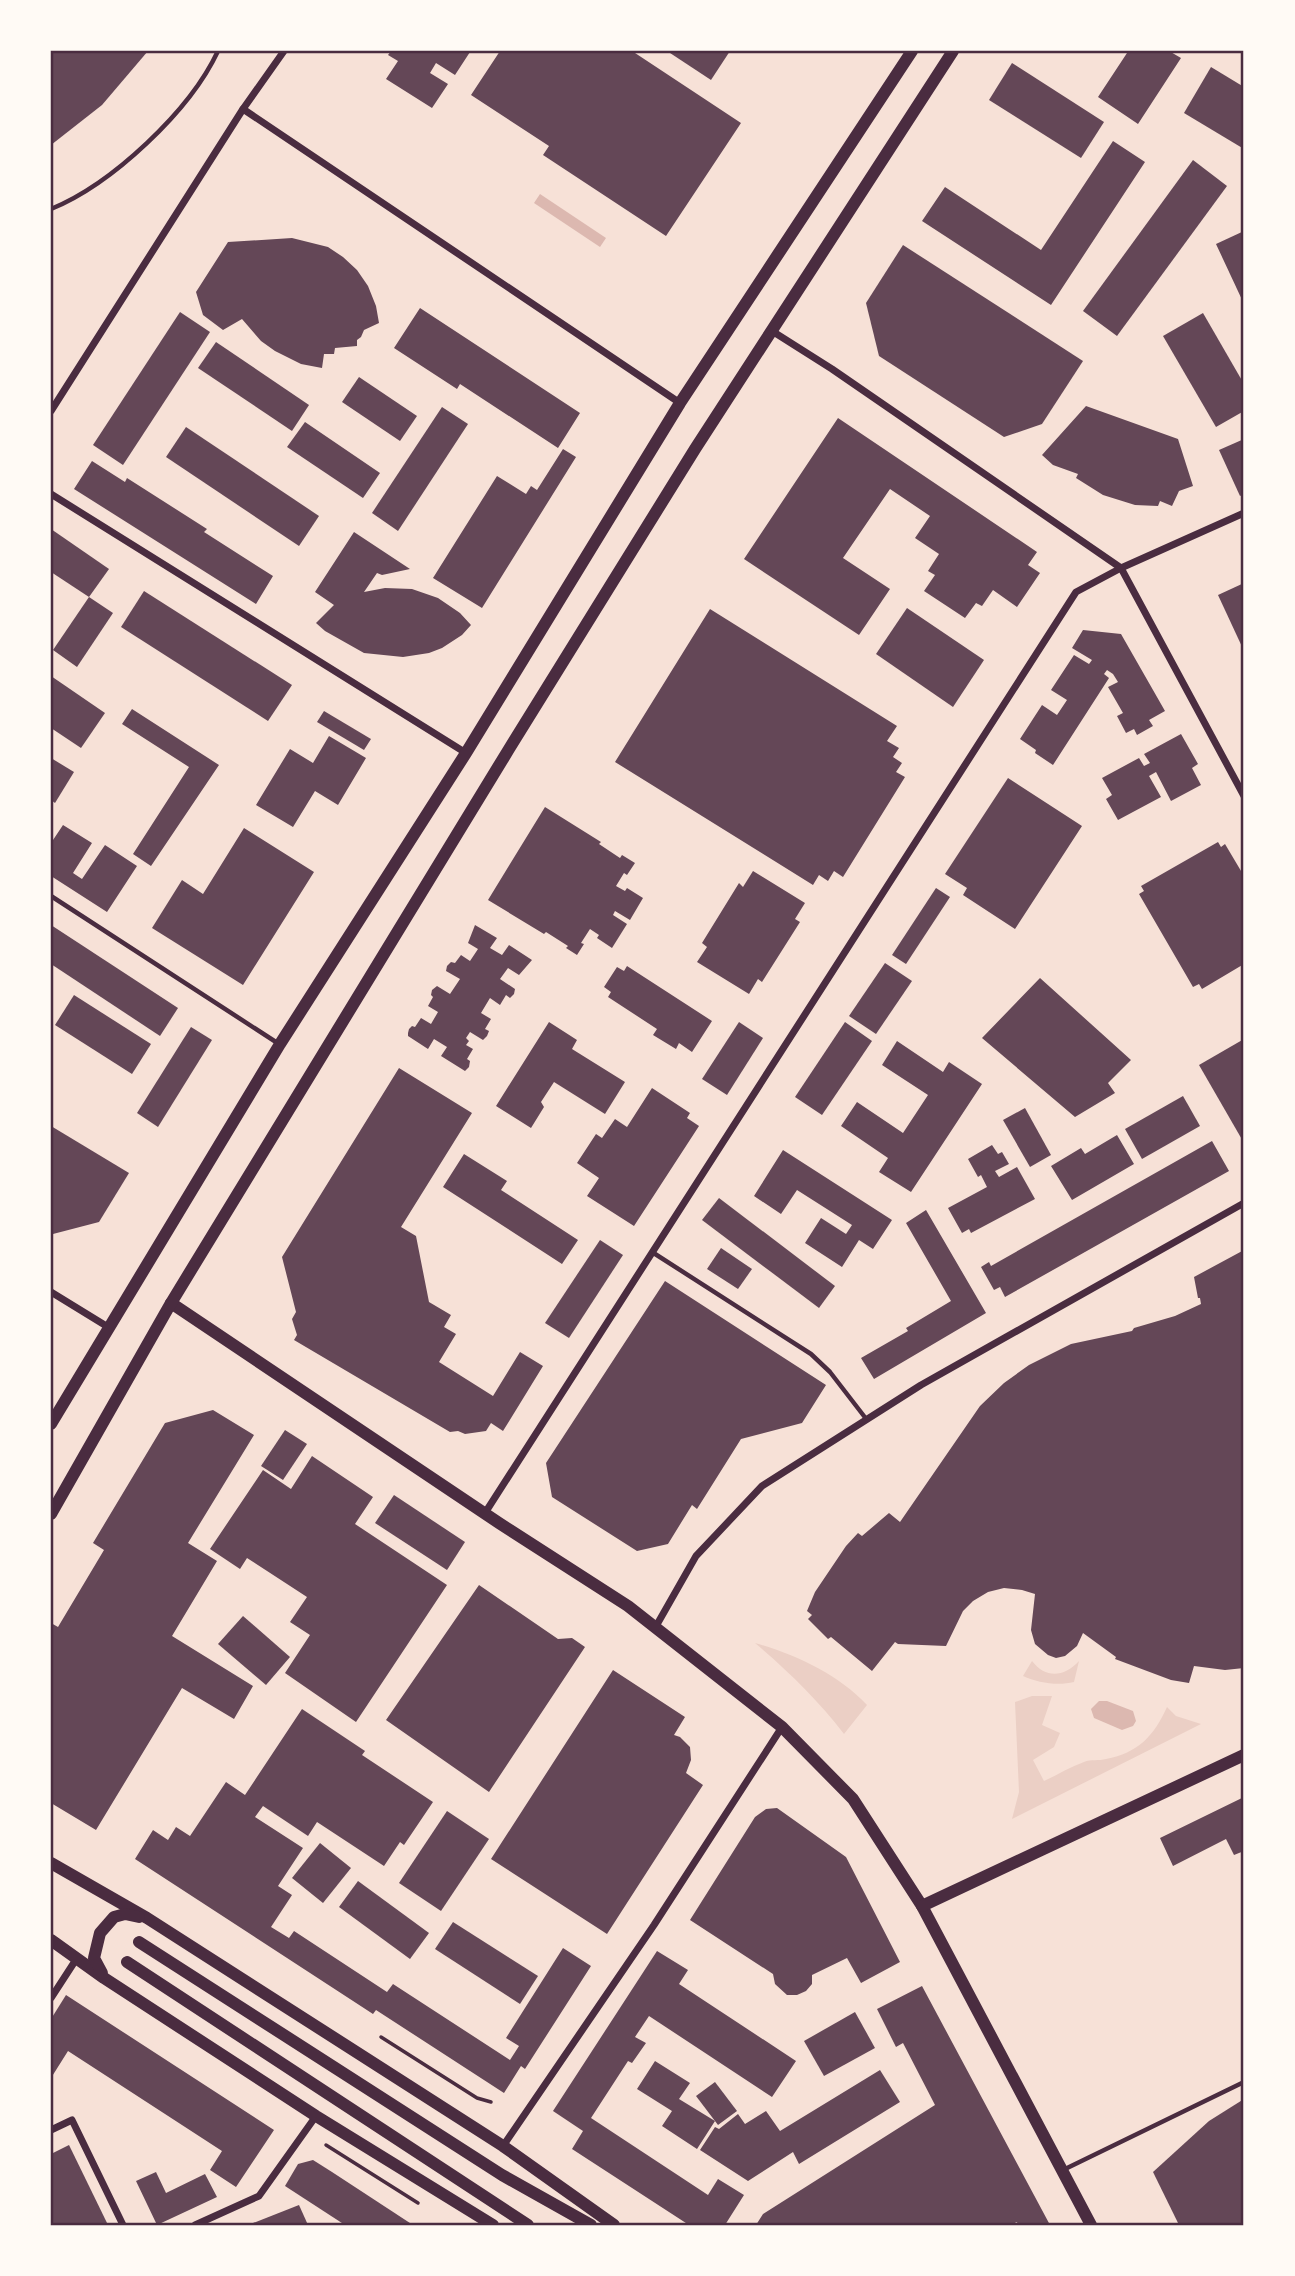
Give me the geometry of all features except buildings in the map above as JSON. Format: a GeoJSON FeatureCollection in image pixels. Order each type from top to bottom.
{"type":"FeatureCollection","features":[{"type":"Feature","properties":{"kind":"main road"},"geometry":{"type":"LineString","coordinates":[[51,1424],[280,1044],[466,753],[681,403],[912,51]]}},
{"type":"Feature","properties":{"kind":"main road"},"geometry":{"type":"LineString","coordinates":[[51,1514],[171,1303],[509,749],[695,449],[953,51]]}},
{"type":"Feature","properties":{"kind":"main road"},"geometry":{"type":"LineString","coordinates":[[171,1303],[628,1606],[782,1727],[853,1799],[922,1906],[1091,2225]]}},
{"type":"Feature","properties":{"kind":"main road"},"geometry":{"type":"LineString","coordinates":[[922,1906],[1244,1755]]}},
{"type":"Feature","properties":{"kind":"main road"},"geometry":{"type":"LineString","coordinates":[[51,1863],[146,1918],[503,2146],[614,2225]]}},
{"type":"Feature","properties":{"kind":"main road"},"geometry":{"type":"LineString","coordinates":[[104,1978],[94,1958],[100,1933],[114,1917],[125,1914],[146,1918]]}},
{"type":"Feature","properties":{"kind":"main road"},"geometry":{"type":"LineString","coordinates":[[51,1940],[104,1978],[316,2116],[493,2225]]}},
{"type":"Feature","properties":{"kind":"main road"},"geometry":{"type":"LineString","coordinates":[[139,1942],[502,2175],[591,2225]]}},
{"type":"Feature","properties":{"kind":"main road"},"geometry":{"type":"LineString","coordinates":[[127,1962],[528,2225]]}},
{"type":"Feature","properties":{"kind":"street"},"geometry":{"type":"LineString","coordinates":[[51,411],[243,109],[284,51]]}},
{"type":"Feature","properties":{"kind":"street"},"geometry":{"type":"LineString","coordinates":[[243,109],[681,403]]}},
{"type":"Feature","properties":{"kind":"street"},"geometry":{"type":"LineString","coordinates":[[772,331],[832,369],[1121,568],[1244,796]]}},
{"type":"Feature","properties":{"kind":"street"},"geometry":{"type":"LineString","coordinates":[[51,494],[466,753]]}},
{"type":"Feature","properties":{"kind":"street"},"geometry":{"type":"LineString","coordinates":[[485,1513],[1076,592],[1121,568],[1244,513]]}},
{"type":"Feature","properties":{"kind":"street"},"geometry":{"type":"LineString","coordinates":[[655,1628],[696,1556],[762,1486],[921,1385],[1244,1203]]}},
{"type":"Feature","properties":{"kind":"street"},"geometry":{"type":"LineString","coordinates":[[51,1292],[108,1327]]}},
{"type":"Feature","properties":{"kind":"street"},"geometry":{"type":"LineString","coordinates":[[503,2146],[654,1925],[782,1727]]}},
{"type":"Feature","properties":{"kind":"street"},"geometry":{"type":"LineString","coordinates":[[51,1998],[77,1957]]}},
{"type":"Feature","properties":{"kind":"street"},"geometry":{"type":"LineString","coordinates":[[195,2225],[259,2196],[316,2116]]}},
{"type":"Feature","properties":{"kind":"street"},"geometry":{"type":"LineString","coordinates":[[51,2130],[72,2120],[123,2225]]}},
{"type":"Feature","properties":{"kind":"lane"},"geometry":{"type":"LineString","coordinates":[[51,209],[65,203],[123,165],[173,117],[218,51]]}},
{"type":"Feature","properties":{"kind":"lane"},"geometry":{"type":"LineString","coordinates":[[51,896],[280,1044]]}},
{"type":"Feature","properties":{"kind":"lane"},"geometry":{"type":"LineString","coordinates":[[652,1252],[811,1354],[830,1372],[867,1420]]}},
{"type":"Feature","properties":{"kind":"lane"},"geometry":{"type":"LineString","coordinates":[[1062,2171],[1244,2082]]}},
{"type":"Feature","properties":{"kind":"path"},"geometry":{"type":"LineString","coordinates":[[381,2037],[477,2098],[491,2102]]}},
{"type":"Feature","properties":{"kind":"path"},"geometry":{"type":"LineString","coordinates":[[326,2145],[418,2203]]}},
{"type":"Feature","properties":{"kind":"shaded area"},"geometry":{"type":"Polygon","coordinates":[[[540,194],[606,238],[600,247],[534,203],[540,194]]]}},
{"type":"Feature","properties":{"kind":"shaded area"},"geometry":{"type":"Polygon","coordinates":[[[755,1643],[816,1667],[843,1684],[867,1705],[844,1734],[802,1686],[755,1643]]]}},
{"type":"Feature","properties":{"kind":"shaded area"},"geometry":{"type":"Polygon","coordinates":[[[1032,1661],[1043,1671],[1055,1674],[1067,1670],[1079,1661],[1074,1682],[1055,1684],[1023,1676],[1032,1661]]]}},
{"type":"Feature","properties":{"kind":"shaded area"},"geometry":{"type":"Polygon","coordinates":[[[1032,1696],[1052,1696],[1042,1725],[1060,1733],[1054,1747],[1033,1760],[1044,1781],[1084,1762],[1103,1760],[1136,1748],[1150,1735],[1167,1707],[1176,1716],[1201,1724],[1012,1819],[1019,1792],[1015,1702],[1032,1696]]]}},
{"type":"Feature","properties":{"kind":"shaded area"},"geometry":{"type":"Polygon","coordinates":[[[1099,1701],[1107,1701],[1133,1711],[1136,1721],[1133,1726],[1122,1730],[1094,1718],[1091,1709],[1099,1701]]]}}]}
